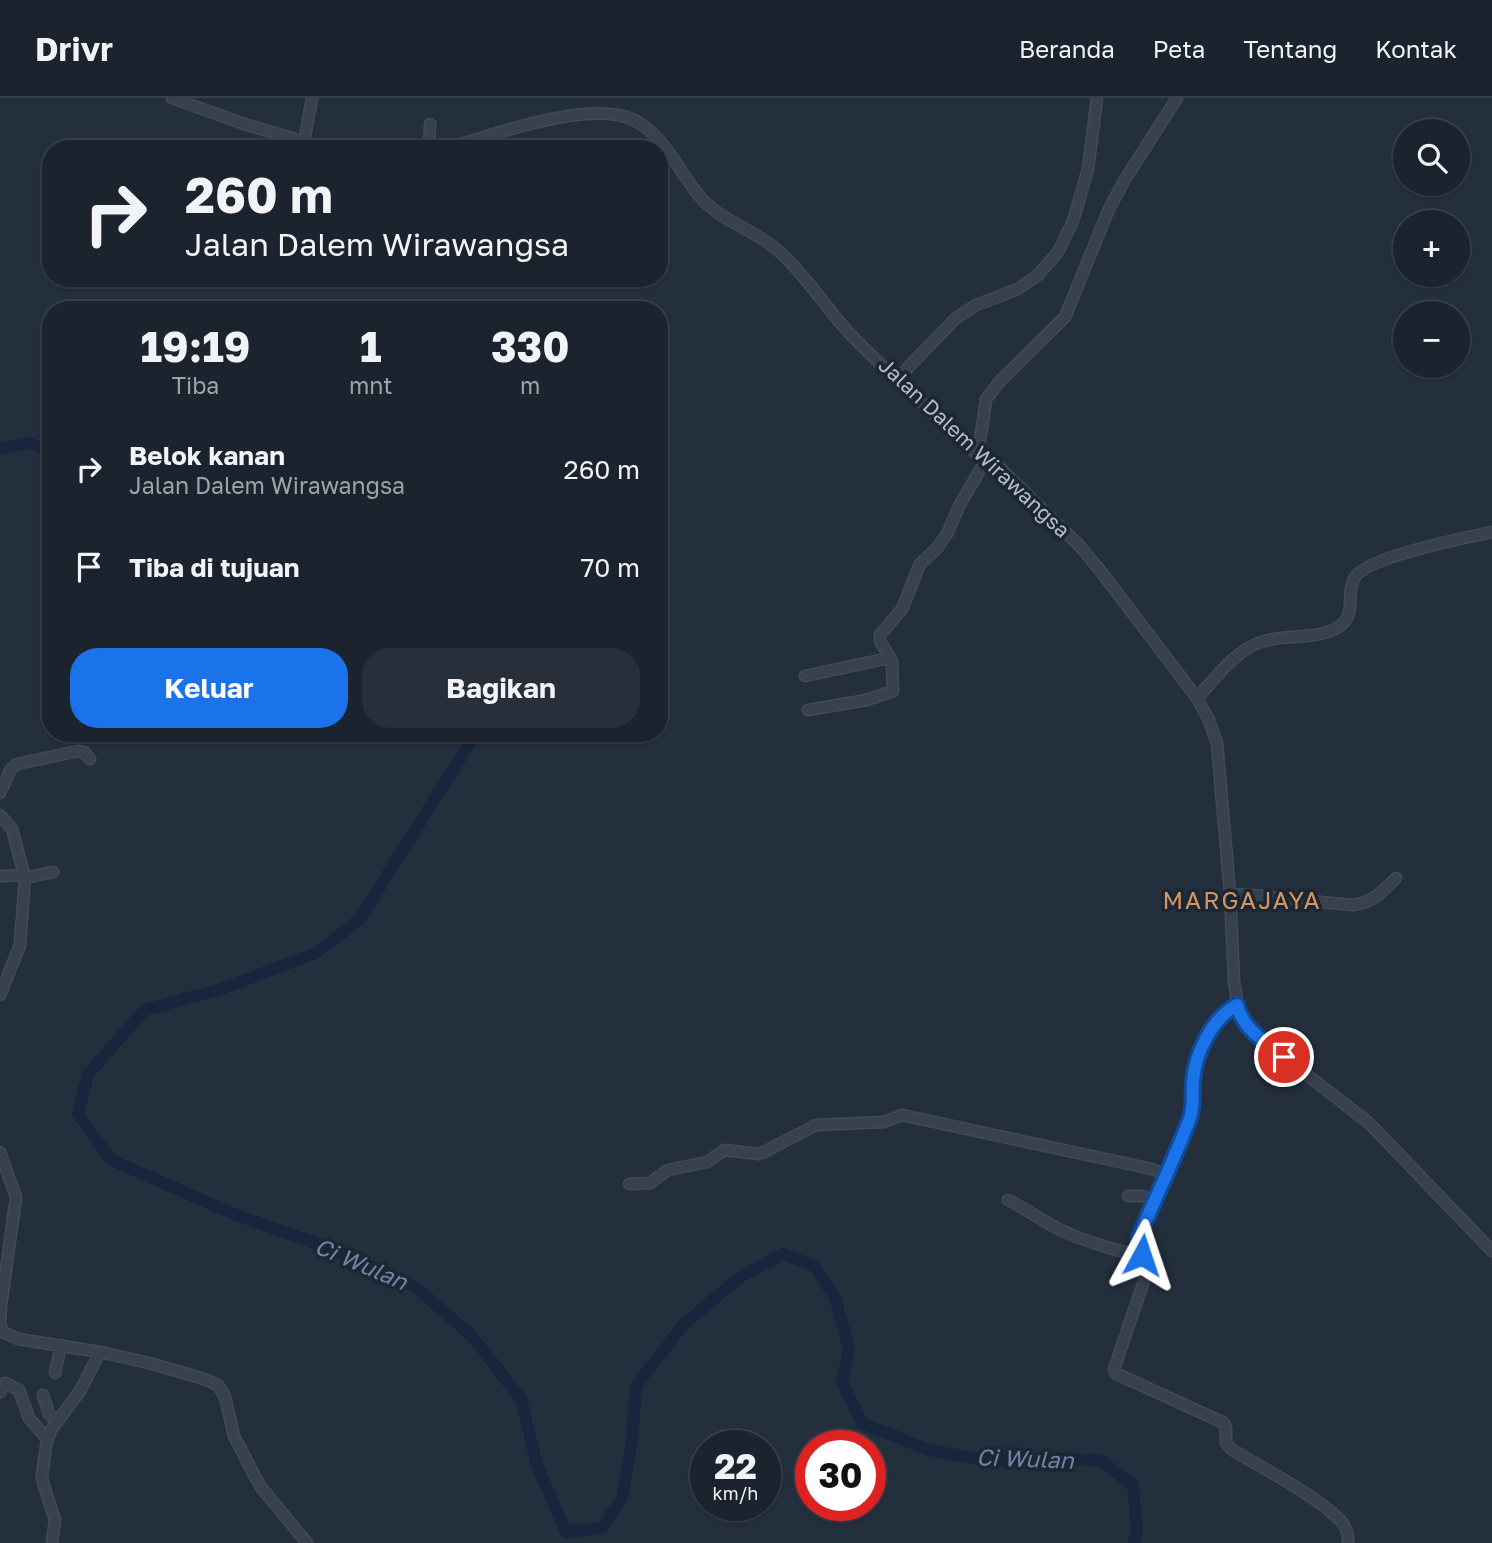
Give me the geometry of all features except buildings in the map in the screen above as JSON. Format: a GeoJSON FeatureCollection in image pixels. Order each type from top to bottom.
{"type":"FeatureCollection","features":[{"type":"Feature","properties":{"kind":"street"},"geometry":{"type":"LineString","coordinates":[[172,98],[297,140]]}},
{"type":"Feature","properties":{"kind":"street"},"geometry":{"type":"LineString","coordinates":[[304,140],[312,98]]}},
{"type":"Feature","properties":{"kind":"street"},"geometry":{"type":"LineString","coordinates":[[896,380],[956,318],[976,305],[1018,289],[1037,276],[1058,252],[1073,221],[1088,169],[1097,98]]}},
{"type":"Feature","properties":{"kind":"street"},"geometry":{"type":"LineString","coordinates":[[807,710],[867,700],[893,691],[890,658],[880,641],[880,635],[902,609],[920,564],[947,534],[983,457],[986,399],[1000,380],[1065,317],[1124,181],[1177,98]]}},
{"type":"Feature","properties":{"kind":"street","name":"Jalan Dalem Wirawangsa"},"geometry":{"type":"LineString","coordinates":[[474,140],[590,113],[620,115],[635,121],[659,140]]}},
{"type":"Feature","properties":{"kind":"street"},"geometry":{"type":"LineString","coordinates":[[429,140],[430,124]]}},
{"type":"Feature","properties":{"kind":"street","name":"Jalan Dalem Wirawangsa"},"geometry":{"type":"LineString","coordinates":[[668,153],[703,200],[719,214],[767,241],[792,263],[832,314],[896,380],[1078,544],[1197,698],[1217,743],[1237,1005]]}},
{"type":"Feature","properties":{"kind":"street"},"geometry":{"type":"LineString","coordinates":[[1197,698],[1234,656],[1247,648],[1262,642],[1320,633],[1339,627],[1349,614],[1352,584],[1360,570],[1440,542],[1492,532]]}},
{"type":"Feature","properties":{"kind":"street"},"geometry":{"type":"LineString","coordinates":[[805,676],[890,658]]}},
{"type":"Feature","properties":{"kind":"street"},"geometry":{"type":"LineString","coordinates":[[0,793],[13,766],[17,764],[78,751],[84,752],[90,759]]}},
{"type":"Feature","properties":{"kind":"street"},"geometry":{"type":"LineString","coordinates":[[0,815],[12,829],[24,877],[20,945],[0,995]]}},
{"type":"Feature","properties":{"kind":"street"},"geometry":{"type":"LineString","coordinates":[[0,876],[24,877],[53,872]]}},
{"type":"Feature","properties":{"kind":"street"},"geometry":{"type":"LineString","coordinates":[[1230,893],[1364,904],[1375,899],[1396,878]]}},
{"type":"Feature","properties":{"kind":"street"},"geometry":{"type":"LineString","coordinates":[[1348,1543],[1349,1538],[1340,1519],[1231,1449],[1226,1444],[1224,1423],[1115,1373],[1114,1369],[1146,1278],[1146,1267],[1138,1246],[1139,1236],[1192,1115],[1197,1059],[1205,1040],[1227,1010],[1237,1005],[1241,1017],[1250,1028],[1369,1124],[1492,1251]]}},
{"type":"Feature","properties":{"kind":"street"},"geometry":{"type":"LineString","coordinates":[[629,1184],[650,1183],[668,1170],[707,1161],[724,1150],[758,1154],[816,1125],[884,1122],[902,1115],[1152,1169],[1166,1175]]}},
{"type":"Feature","properties":{"kind":"street"},"geometry":{"type":"LineString","coordinates":[[0,1152],[16,1196],[1,1306],[3,1332],[12,1338],[100,1352],[189,1374],[218,1385],[225,1397],[234,1436],[260,1486],[307,1543]]}},
{"type":"Feature","properties":{"kind":"street"},"geometry":{"type":"LineString","coordinates":[[1128,1196],[1143,1196],[1154,1201]]}},
{"type":"Feature","properties":{"kind":"street"},"geometry":{"type":"LineString","coordinates":[[1008,1200],[1026,1208],[1058,1229],[1124,1254],[1142,1255]]}},
{"type":"Feature","properties":{"kind":"street"},"geometry":{"type":"LineString","coordinates":[[55,1373],[61,1345]]}},
{"type":"Feature","properties":{"kind":"street"},"geometry":{"type":"LineString","coordinates":[[52,1543],[55,1520],[43,1476],[48,1440],[51,1430],[80,1391],[100,1352]]}},
{"type":"Feature","properties":{"kind":"street"},"geometry":{"type":"LineString","coordinates":[[0,1392],[5,1383],[18,1389],[30,1420],[48,1440]]}},
{"type":"Feature","properties":{"kind":"street"},"geometry":{"type":"LineString","coordinates":[[43,1395],[49,1414],[57,1422]]}},
{"type":"Feature","properties":{"kind":"waterway","name":"Ci Wulan"},"geometry":{"type":"LineString","coordinates":[[0,449],[28,443],[42,448]]}},
{"type":"Feature","properties":{"kind":"waterway","name":"Ci Wulan"},"geometry":{"type":"LineString","coordinates":[[470,742],[359,920],[316,953],[224,988],[145,1010],[88,1074],[78,1114],[111,1160],[234,1214],[337,1251],[414,1286],[471,1335],[521,1399],[537,1465],[566,1532],[602,1528],[622,1498],[632,1441],[636,1386],[682,1326],[740,1277],[783,1254],[814,1266],[835,1297],[849,1349],[842,1382],[862,1423],[929,1450],[989,1461],[1100,1460],[1133,1485],[1137,1529],[1134,1543]]}},
{"type":"Feature","properties":{"kind":"district","name":"MARGAJAYA"},"geometry":{"type":"Point","coordinates":[1242,901]}},
{"type":"Feature","properties":{"kind":"route"},"geometry":{"type":"LineString","coordinates":[[1142,1255],[1138,1246],[1139,1236],[1192,1115],[1193,1081],[1197,1059],[1205,1040],[1227,1010],[1237,1005],[1241,1017],[1250,1028],[1284,1057]]}}]}
